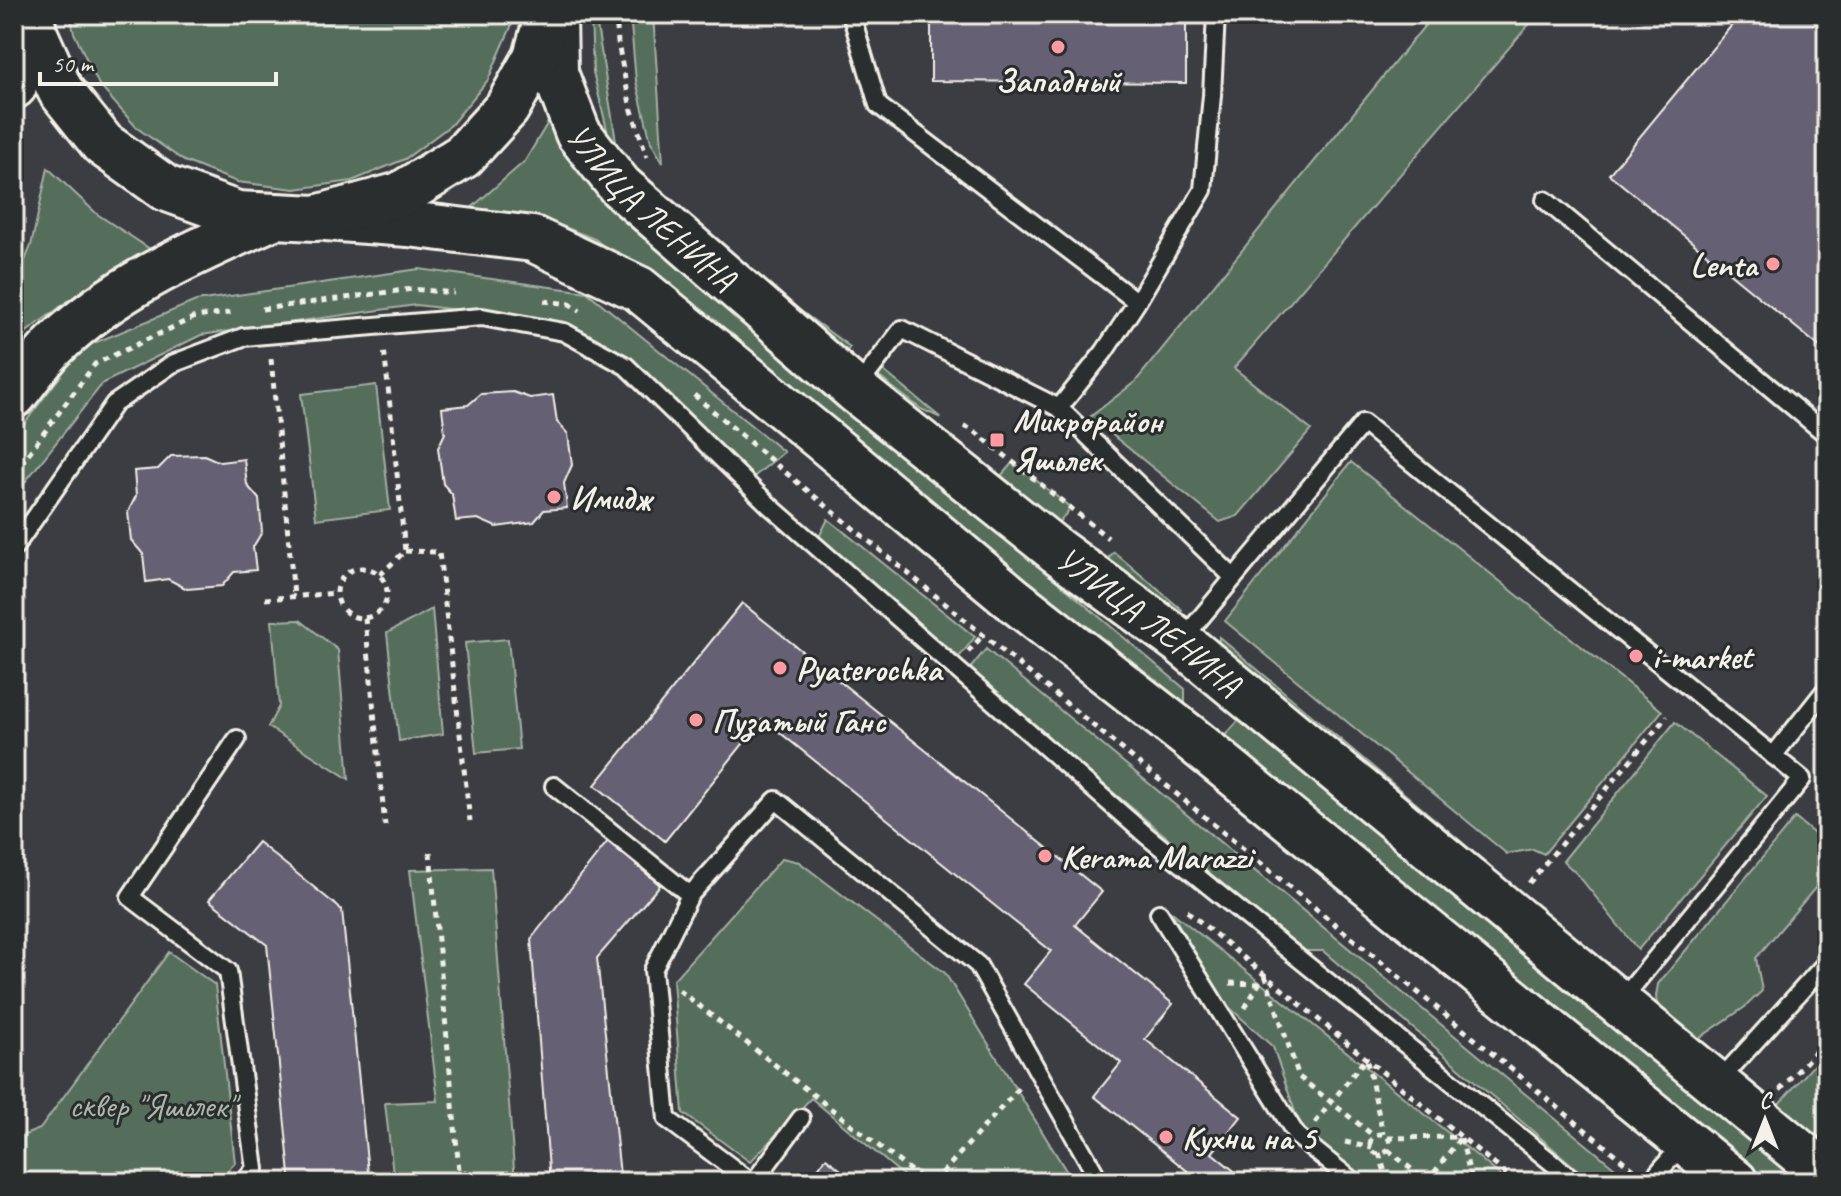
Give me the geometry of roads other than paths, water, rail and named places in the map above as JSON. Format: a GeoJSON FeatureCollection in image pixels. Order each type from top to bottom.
{"type":"FeatureCollection","features":[{"type":"Feature","properties":{"kind":"main road"},"geometry":{"type":"LineString","coordinates":[[14,86],[19,14]]}},
{"type":"Feature","properties":{"kind":"main road","name":"УЛИЦА ЛЕНИНА"},"geometry":{"type":"LineString","coordinates":[[31,14],[34,32],[60,90],[103,144],[165,188],[237,214],[408,224],[533,239],[639,289],[1013,599],[1189,737],[1735,1182]]}},
{"type":"Feature","properties":{"kind":"main road"},"geometry":{"type":"LineString","coordinates":[[14,395],[55,344],[105,302],[163,267],[296,217],[400,195],[463,156],[507,108],[536,57],[551,14]]}},
{"type":"Feature","properties":{"kind":"main road","name":"УЛИЦА ЛЕНИНА"},"geometry":{"type":"LineString","coordinates":[[551,14],[555,73],[578,133],[620,186],[855,390],[1057,551],[1181,642],[1827,1175]]}},
{"type":"Feature","properties":{"kind":"main road"},"geometry":{"type":"LineString","coordinates":[[1189,737],[1234,685]]}},
{"type":"Feature","properties":{"kind":"lane"},"geometry":{"type":"LineString","coordinates":[[851,14],[878,105],[1137,302]]}},
{"type":"Feature","properties":{"kind":"lane"},"geometry":{"type":"LineString","coordinates":[[1059,408],[1104,352],[1203,190],[1216,14]]}},
{"type":"Feature","properties":{"kind":"lane"},"geometry":{"type":"LineString","coordinates":[[1545,200],[1827,435]]}},
{"type":"Feature","properties":{"kind":"lane"},"geometry":{"type":"LineString","coordinates":[[14,548],[114,404],[172,364],[243,337],[452,319],[482,317],[564,332],[626,366],[770,506],[1147,836],[1576,1182]]}},
{"type":"Feature","properties":{"kind":"lane"},"geometry":{"type":"LineString","coordinates":[[855,390],[902,329],[1059,408],[1234,578]]}},
{"type":"Feature","properties":{"kind":"lane"},"geometry":{"type":"LineString","coordinates":[[1181,642],[1363,423],[1802,779],[1619,1004]]}},
{"type":"Feature","properties":{"kind":"lane"},"geometry":{"type":"LineString","coordinates":[[1773,756],[1827,688]]}},
{"type":"Feature","properties":{"kind":"lane"},"geometry":{"type":"LineString","coordinates":[[237,739],[130,897],[228,971],[255,1169],[243,1182]]}},
{"type":"Feature","properties":{"kind":"lane"},"geometry":{"type":"LineString","coordinates":[[554,786],[690,895]]}},
{"type":"Feature","properties":{"kind":"lane"},"geometry":{"type":"LineString","coordinates":[[801,1118],[753,1182],[667,1119],[653,970],[690,895],[776,800],[978,965],[1100,1182]]}},
{"type":"Feature","properties":{"kind":"lane"},"geometry":{"type":"LineString","coordinates":[[1159,913],[1297,1136],[1354,1182]]}},
{"type":"Feature","properties":{"kind":"lane"},"geometry":{"type":"LineString","coordinates":[[1716,1085],[1827,962]]}},
{"type":"Feature","properties":{"kind":"lane"},"geometry":{"type":"LineString","coordinates":[[1643,1177],[1686,1141]]}},
{"type":"Feature","properties":{"kind":"place","name":"Западный"},"geometry":{"type":"Point","coordinates":[1058,47]}},
{"type":"Feature","properties":{"kind":"place","name":"Lenta"},"geometry":{"type":"Point","coordinates":[1773,264]}},
{"type":"Feature","properties":{"kind":"place","name":"Микрорайон Яшьлек"},"geometry":{"type":"Point","coordinates":[997,440]}},
{"type":"Feature","properties":{"kind":"place","name":"Имидж"},"geometry":{"type":"Point","coordinates":[554,497]}},
{"type":"Feature","properties":{"kind":"place","name":"i-market"},"geometry":{"type":"Point","coordinates":[1636,656]}},
{"type":"Feature","properties":{"kind":"place","name":"Pyaterochka"},"geometry":{"type":"Point","coordinates":[780,668]}},
{"type":"Feature","properties":{"kind":"place","name":"Пузатый Ганс"},"geometry":{"type":"Point","coordinates":[696,720]}},
{"type":"Feature","properties":{"kind":"place","name":"Kerama Marazzi"},"geometry":{"type":"Point","coordinates":[1045,856]}},
{"type":"Feature","properties":{"kind":"place","name":"Кухни на 5"},"geometry":{"type":"Point","coordinates":[1166,1137]}},
{"type":"Feature","properties":{"kind":"park label","name":"сквер \"Яшьлек\""},"geometry":{"type":"Point","coordinates":[152,1105]}}]}
